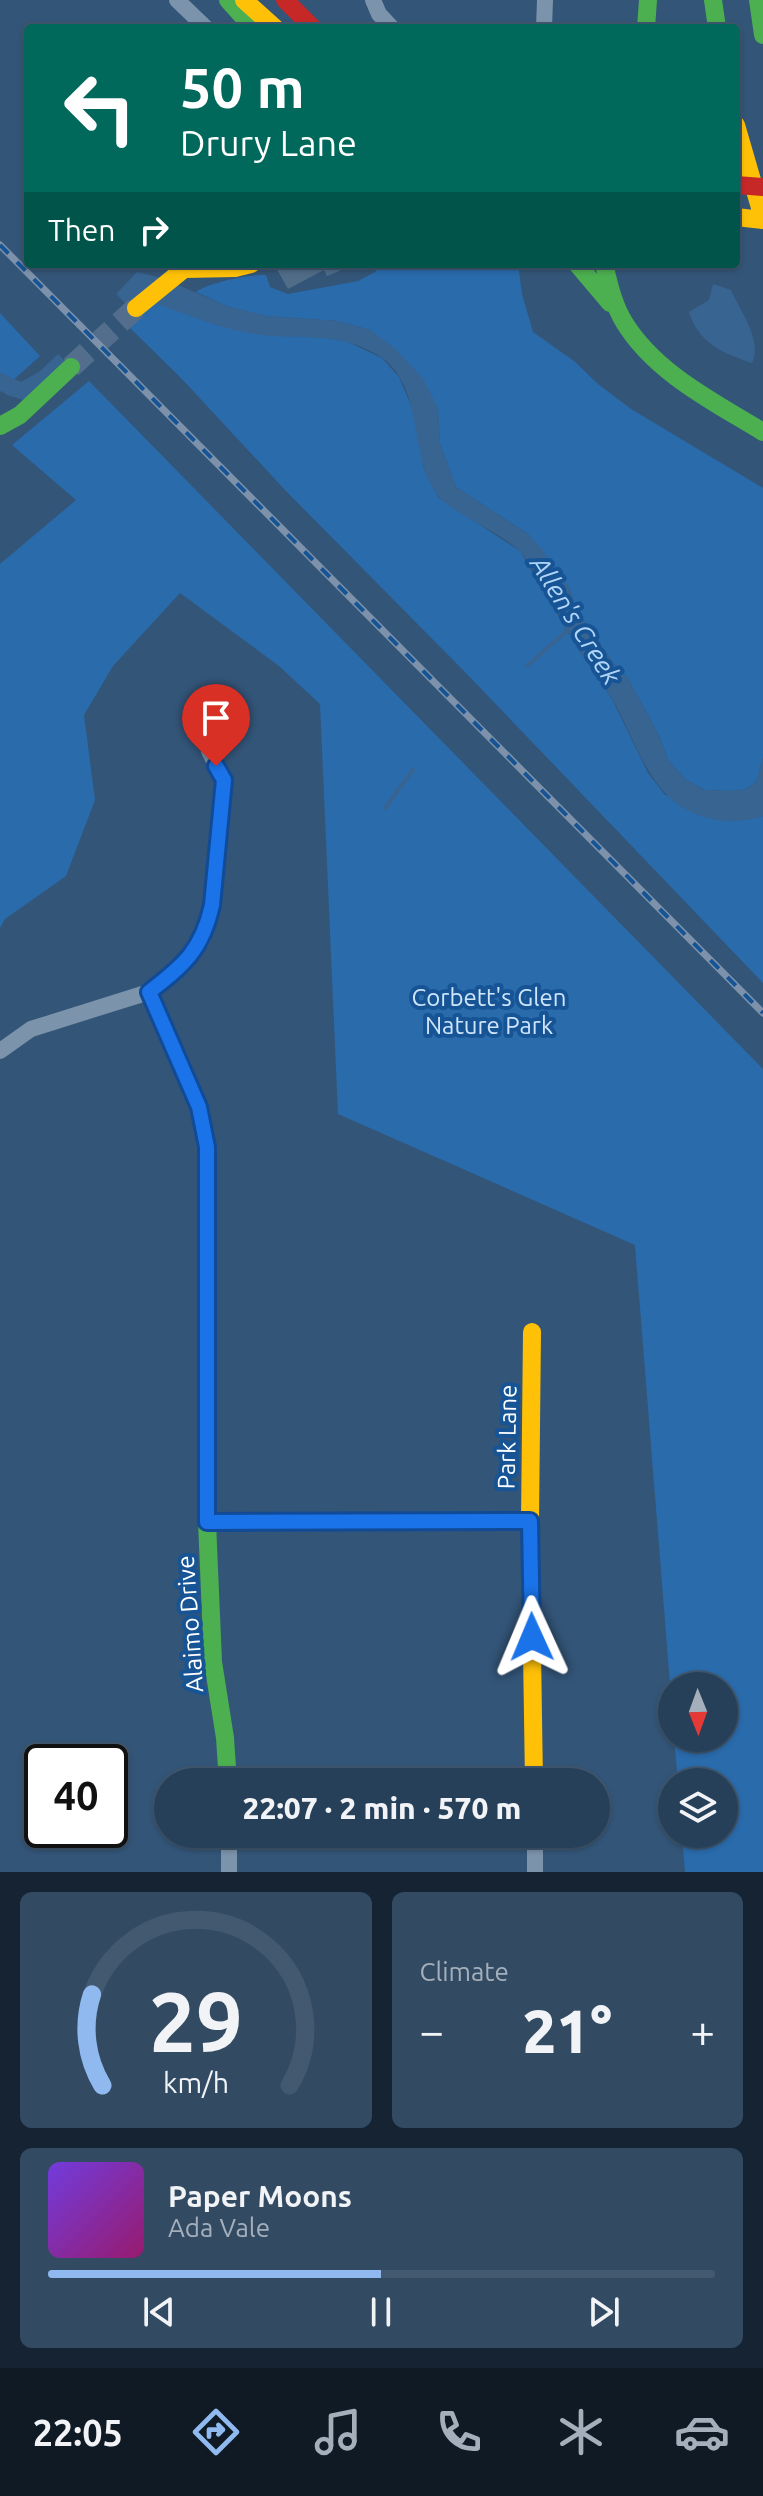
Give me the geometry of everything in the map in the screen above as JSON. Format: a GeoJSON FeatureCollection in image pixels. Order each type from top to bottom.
{"type":"FeatureCollection","features":[{"type":"Feature","properties":{"kind":"main road"},"geometry":{"type":"LineString","coordinates":[[228,0],[249,24]]}},
{"type":"Feature","properties":{"kind":"main road"},"geometry":{"type":"LineString","coordinates":[[244,0],[271,24]]}},
{"type":"Feature","properties":{"kind":"main road"},"geometry":{"type":"LineString","coordinates":[[285,0],[309,24]]}},
{"type":"Feature","properties":{"kind":"main road"},"geometry":{"type":"LineString","coordinates":[[646,24],[648,0]]}},
{"type":"Feature","properties":{"kind":"main road"},"geometry":{"type":"LineString","coordinates":[[713,0],[716,24]]}},
{"type":"Feature","properties":{"kind":"main road"},"geometry":{"type":"LineString","coordinates":[[758,0],[763,35]]}},
{"type":"Feature","properties":{"kind":"main road"},"geometry":{"type":"LineString","coordinates":[[740,139],[763,219],[740,217]]}},
{"type":"Feature","properties":{"kind":"main road"},"geometry":{"type":"LineString","coordinates":[[740,185],[763,187]]}},
{"type":"Feature","properties":{"kind":"main road"},"geometry":{"type":"LineString","coordinates":[[140,305],[177,273],[189,268],[235,268]]}},
{"type":"Feature","properties":{"kind":"main road"},"geometry":{"type":"LineString","coordinates":[[580,268],[617,311],[646,353],[763,432]]}},
{"type":"Feature","properties":{"kind":"main road"},"geometry":{"type":"LineString","coordinates":[[605,268],[617,311]]}},
{"type":"Feature","properties":{"kind":"main road"},"geometry":{"type":"LineString","coordinates":[[0,426],[20,415],[71,367]]}},
{"type":"Feature","properties":{"kind":"main road","name":"Alaimo Drive"},"geometry":{"type":"LineString","coordinates":[[149,992],[199,1107],[207,1147],[207,1522],[213,1662],[227,1768]]}},
{"type":"Feature","properties":{"kind":"main road","name":"Park Lane"},"geometry":{"type":"LineString","coordinates":[[532,1332],[530,1521],[534,1768]]}},
{"type":"Feature","properties":{"kind":"street"},"geometry":{"type":"LineString","coordinates":[[177,0],[202,24]]}},
{"type":"Feature","properties":{"kind":"street"},"geometry":{"type":"LineString","coordinates":[[373,0],[379,14],[388,24]]}},
{"type":"Feature","properties":{"kind":"street"},"geometry":{"type":"LineString","coordinates":[[544,24],[545,0]]}},
{"type":"Feature","properties":{"kind":"street"},"geometry":{"type":"LineString","coordinates":[[0,1051],[31,1029],[149,992],[178,970],[192,954],[207,925],[212,905],[224,780],[209,751]]}},
{"type":"Feature","properties":{"kind":"street"},"geometry":{"type":"LineString","coordinates":[[207,1522],[530,1521]]}},
{"type":"Feature","properties":{"kind":"street"},"geometry":{"type":"LineString","coordinates":[[229,1848],[229,1872]]}},
{"type":"Feature","properties":{"kind":"street"},"geometry":{"type":"LineString","coordinates":[[535,1848],[535,1872]]}},
{"type":"Feature","properties":{"kind":"green space"},"geometry":{"type":"Polygon","coordinates":[[[378,268],[519,268],[533,332],[574,361],[631,409],[763,488],[763,758],[756,782],[746,789],[705,790],[686,780],[668,760],[659,735],[628,679],[578,612],[568,586],[528,534],[456,487],[440,444],[438,409],[370,330],[338,321],[266,316],[229,307],[196,292],[230,280],[266,275],[270,287],[288,294],[358,281],[378,268]]]}},
{"type":"Feature","properties":{"kind":"green space"},"geometry":{"type":"Polygon","coordinates":[[[142,298],[217,325],[263,335],[346,341],[382,358],[399,377],[415,415],[424,469],[439,498],[520,551],[573,641],[612,699],[648,773],[665,795],[746,820],[763,816],[763,983],[130,328],[130,308],[142,298]]]}},
{"type":"Feature","properties":{"kind":"green space"},"geometry":{"type":"Polygon","coordinates":[[[0,313],[40,356],[0,392],[0,313]]]}},
{"type":"Feature","properties":{"kind":"green space","name":"Corbett's Glen Nature Park"},"geometry":{"type":"Polygon","coordinates":[[[89,381],[763,1069],[763,1872],[685,1872],[683,1848],[738,1848],[738,1768],[677,1768],[675,1752],[738,1752],[738,1672],[669,1672],[635,1245],[338,1114],[320,704],[279,666],[180,593],[113,666],[84,715],[95,800],[66,876],[5,919],[0,928],[0,564],[76,500],[12,445],[89,381]]]}},
{"type":"Feature","properties":{"kind":"water","name":"Allen's Creek"},"geometry":{"type":"Polygon","coordinates":[[[137,272],[162,278],[229,307],[266,316],[338,321],[370,330],[397,350],[424,380],[438,409],[440,444],[456,487],[528,534],[541,548],[568,586],[578,612],[628,679],[659,735],[668,760],[686,780],[704,790],[732,791],[746,789],[756,782],[763,758],[763,816],[734,821],[704,817],[685,809],[657,783],[611,697],[578,649],[529,563],[513,545],[452,508],[435,491],[420,453],[407,393],[401,379],[381,357],[337,340],[248,333],[142,299],[130,308],[116,294],[137,272]]]}},
{"type":"Feature","properties":{"kind":"water"},"geometry":{"type":"Polygon","coordinates":[[[713,284],[731,290],[744,316],[755,345],[752,363],[713,346],[693,323],[689,312],[709,300],[713,284]]]}},
{"type":"Feature","properties":{"kind":"water"},"geometry":{"type":"Polygon","coordinates":[[[58,354],[69,365],[23,400],[0,390],[0,372],[21,382],[39,372],[58,354]]]}},
{"type":"Feature","properties":{"kind":"building"},"geometry":{"type":"Polygon","coordinates":[[[276,268],[346,268],[327,276],[324,270],[288,289],[276,268]]]}},
{"type":"Feature","properties":{"kind":"waterway","name":"Allen's Creek"},"geometry":{"type":"LineString","coordinates":[[527,666],[570,628]]}},
{"type":"Feature","properties":{"kind":"waterway"},"geometry":{"type":"LineString","coordinates":[[385,808],[413,770]]}},
{"type":"Feature","properties":{"kind":"tunnel"},"geometry":{"type":"LineString","coordinates":[[71,367],[136,308]]}},
{"type":"Feature","properties":{"kind":"railway"},"geometry":{"type":"LineString","coordinates":[[0,245],[763,1013]]}},
{"type":"Feature","properties":{"kind":"traffic: fast"},"geometry":{"type":"LineString","coordinates":[[228,0],[249,24]]}},
{"type":"Feature","properties":{"kind":"traffic: fast"},"geometry":{"type":"LineString","coordinates":[[646,24],[648,0]]}},
{"type":"Feature","properties":{"kind":"traffic: fast"},"geometry":{"type":"LineString","coordinates":[[713,0],[716,24]]}},
{"type":"Feature","properties":{"kind":"traffic: fast"},"geometry":{"type":"LineString","coordinates":[[758,0],[763,35]]}},
{"type":"Feature","properties":{"kind":"traffic: fast"},"geometry":{"type":"LineString","coordinates":[[580,268],[610,303]]}},
{"type":"Feature","properties":{"kind":"traffic: fast"},"geometry":{"type":"LineString","coordinates":[[605,268],[620,315],[652,356],[687,385],[763,432]]}},
{"type":"Feature","properties":{"kind":"traffic: fast"},"geometry":{"type":"LineString","coordinates":[[0,426],[20,415],[71,367]]}},
{"type":"Feature","properties":{"kind":"traffic: fast"},"geometry":{"type":"LineString","coordinates":[[149,992],[199,1107],[207,1147],[207,1522],[213,1662],[227,1768]]}},
{"type":"Feature","properties":{"kind":"traffic: slow"},"geometry":{"type":"LineString","coordinates":[[244,0],[271,24]]}},
{"type":"Feature","properties":{"kind":"traffic: slow"},"geometry":{"type":"LineString","coordinates":[[740,139],[763,218]]}},
{"type":"Feature","properties":{"kind":"traffic: slow"},"geometry":{"type":"LineString","coordinates":[[740,217],[763,220]]}},
{"type":"Feature","properties":{"kind":"traffic: slow"},"geometry":{"type":"LineString","coordinates":[[136,308],[184,269],[235,268]]}},
{"type":"Feature","properties":{"kind":"traffic: slow"},"geometry":{"type":"LineString","coordinates":[[532,1332],[530,1521],[534,1768]]}},
{"type":"Feature","properties":{"kind":"traffic: jam"},"geometry":{"type":"LineString","coordinates":[[285,0],[309,24]]}},
{"type":"Feature","properties":{"kind":"traffic: jam"},"geometry":{"type":"LineString","coordinates":[[740,185],[763,187]]}},
{"type":"Feature","properties":{"kind":"route"},"geometry":{"type":"LineString","coordinates":[[216,766],[224,780],[212,905],[207,925],[202,940],[192,954],[178,970],[149,992],[199,1107],[205,1128],[208,1199],[207,1522],[530,1521],[532,1637]]}}]}
